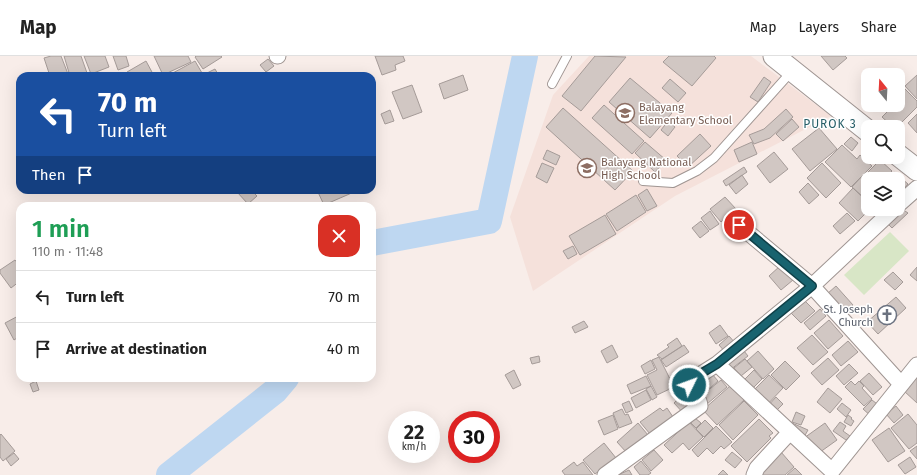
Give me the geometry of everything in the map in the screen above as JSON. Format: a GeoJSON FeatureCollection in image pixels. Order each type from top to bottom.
{"type":"FeatureCollection","features":[{"type":"Feature","properties":{"kind":"main road"},"geometry":{"type":"LineString","coordinates":[[774,56],[861,125]]}},
{"type":"Feature","properties":{"kind":"main road"},"geometry":{"type":"LineString","coordinates":[[905,161],[917,170]]}},
{"type":"Feature","properties":{"kind":"street"},"geometry":{"type":"LineString","coordinates":[[905,199],[917,188]]}},
{"type":"Feature","properties":{"kind":"street"},"geometry":{"type":"LineString","coordinates":[[606,475],[700,406],[700,402],[690,389],[690,380],[717,364],[812,286],[887,216]]}},
{"type":"Feature","properties":{"kind":"street"},"geometry":{"type":"LineString","coordinates":[[739,225],[812,286],[901,384]]}},
{"type":"Feature","properties":{"kind":"street"},"geometry":{"type":"LineString","coordinates":[[717,364],[790,432],[831,473],[917,365]]}},
{"type":"Feature","properties":{"kind":"street"},"geometry":{"type":"LineString","coordinates":[[754,475],[758,468],[790,432]]}},
{"type":"Feature","properties":{"kind":"lane"},"geometry":{"type":"LineString","coordinates":[[552,84],[567,56]]}},
{"type":"Feature","properties":{"kind":"lane"},"geometry":{"type":"LineString","coordinates":[[642,182],[673,183],[697,171],[714,158],[792,71]]}},
{"type":"Feature","properties":{"kind":"shaded area","name":"Balayang National High School"},"geometry":{"type":"Polygon","coordinates":[[[589,56],[751,56],[831,116],[675,196],[533,291],[510,217],[553,95],[589,56]]]}},
{"type":"Feature","properties":{"kind":"green space"},"geometry":{"type":"Polygon","coordinates":[[[890,232],[909,251],[864,295],[844,275],[890,232]]]}},
{"type":"Feature","properties":{"kind":"building"},"geometry":{"type":"Polygon","coordinates":[[[61,56],[67,72],[49,72],[44,58],[61,56]]]}},
{"type":"Feature","properties":{"kind":"building"},"geometry":{"type":"Polygon","coordinates":[[[64,56],[81,56],[87,72],[69,72],[64,56]]]}},
{"type":"Feature","properties":{"kind":"building"},"geometry":{"type":"Polygon","coordinates":[[[84,56],[105,56],[109,67],[96,72],[90,72],[84,56]]]}},
{"type":"Feature","properties":{"kind":"building"},"geometry":{"type":"Polygon","coordinates":[[[113,56],[126,56],[129,66],[118,70],[113,56]]]}},
{"type":"Feature","properties":{"kind":"building"},"geometry":{"type":"Polygon","coordinates":[[[154,56],[188,56],[191,62],[169,72],[162,72],[154,56]]]}},
{"type":"Feature","properties":{"kind":"building"},"geometry":{"type":"Polygon","coordinates":[[[375,56],[403,56],[405,61],[395,65],[396,70],[382,75],[375,56]]]}},
{"type":"Feature","properties":{"kind":"building"},"geometry":{"type":"Polygon","coordinates":[[[595,56],[626,57],[581,111],[562,96],[595,56]]]}},
{"type":"Feature","properties":{"kind":"building"},"geometry":{"type":"Polygon","coordinates":[[[669,56],[714,56],[716,58],[692,86],[663,62],[669,56]]]}},
{"type":"Feature","properties":{"kind":"building"},"geometry":{"type":"Polygon","coordinates":[[[821,56],[845,56],[847,58],[833,70],[821,56]]]}},
{"type":"Feature","properties":{"kind":"building"},"geometry":{"type":"Polygon","coordinates":[[[195,57],[222,57],[203,69],[195,57]]]}},
{"type":"Feature","properties":{"kind":"building"},"geometry":{"type":"Polygon","coordinates":[[[268,59],[274,66],[266,72],[260,65],[268,59]]]}},
{"type":"Feature","properties":{"kind":"building"},"geometry":{"type":"Polygon","coordinates":[[[146,61],[152,72],[127,72],[146,61]]]}},
{"type":"Feature","properties":{"kind":"building"},"geometry":{"type":"Polygon","coordinates":[[[195,61],[201,72],[175,72],[195,61]]]}},
{"type":"Feature","properties":{"kind":"building"},"geometry":{"type":"Polygon","coordinates":[[[215,69],[217,72],[209,72],[215,69]]]}},
{"type":"Feature","properties":{"kind":"building"},"geometry":{"type":"Polygon","coordinates":[[[463,75],[468,90],[444,99],[439,84],[463,75]]]}},
{"type":"Feature","properties":{"kind":"building"},"geometry":{"type":"Polygon","coordinates":[[[917,75],[917,99],[905,86],[917,75]]]}},
{"type":"Feature","properties":{"kind":"building"},"geometry":{"type":"Polygon","coordinates":[[[764,77],[771,82],[758,102],[750,97],[764,77]]]}},
{"type":"Feature","properties":{"kind":"building"},"geometry":{"type":"Polygon","coordinates":[[[630,78],[672,113],[650,138],[609,102],[630,78]]]}},
{"type":"Feature","properties":{"kind":"building"},"geometry":{"type":"Polygon","coordinates":[[[670,79],[686,93],[678,102],[662,88],[670,79]]]}},
{"type":"Feature","properties":{"kind":"building"},"geometry":{"type":"Polygon","coordinates":[[[412,85],[422,112],[403,119],[392,92],[412,85]]]}},
{"type":"Feature","properties":{"kind":"building"},"geometry":{"type":"Polygon","coordinates":[[[905,89],[917,101],[917,107],[904,120],[885,120],[882,117],[887,112],[905,112],[905,89]]]}},
{"type":"Feature","properties":{"kind":"building"},"geometry":{"type":"Polygon","coordinates":[[[604,105],[644,141],[632,154],[592,118],[604,105]]]}},
{"type":"Feature","properties":{"kind":"building"},"geometry":{"type":"Polygon","coordinates":[[[563,108],[633,171],[615,190],[546,127],[563,108]]]}},
{"type":"Feature","properties":{"kind":"building"},"geometry":{"type":"Polygon","coordinates":[[[786,109],[793,117],[770,138],[754,144],[749,135],[764,129],[786,109]]]}},
{"type":"Feature","properties":{"kind":"building"},"geometry":{"type":"Polygon","coordinates":[[[390,110],[394,121],[385,124],[381,114],[390,110]]]}},
{"type":"Feature","properties":{"kind":"building"},"geometry":{"type":"Polygon","coordinates":[[[917,114],[917,133],[908,123],[917,114]]]}},
{"type":"Feature","properties":{"kind":"building"},"geometry":{"type":"Polygon","coordinates":[[[792,119],[799,127],[783,141],[776,134],[792,119]]]}},
{"type":"Feature","properties":{"kind":"building"},"geometry":{"type":"Polygon","coordinates":[[[668,121],[675,127],[668,136],[661,130],[668,121]]]}},
{"type":"Feature","properties":{"kind":"building"},"geometry":{"type":"Polygon","coordinates":[[[819,128],[837,149],[810,171],[792,149],[819,128]]]}},
{"type":"Feature","properties":{"kind":"building"},"geometry":{"type":"Polygon","coordinates":[[[700,134],[711,146],[688,167],[677,156],[700,134]]]}},
{"type":"Feature","properties":{"kind":"building"},"geometry":{"type":"Polygon","coordinates":[[[851,137],[858,143],[852,151],[844,144],[851,137]]]}},
{"type":"Feature","properties":{"kind":"building"},"geometry":{"type":"Polygon","coordinates":[[[645,142],[666,160],[655,172],[635,153],[645,142]]]}},
{"type":"Feature","properties":{"kind":"building"},"geometry":{"type":"Polygon","coordinates":[[[752,142],[757,154],[739,162],[734,150],[752,142]]]}},
{"type":"Feature","properties":{"kind":"building"},"geometry":{"type":"Polygon","coordinates":[[[842,145],[857,159],[860,155],[861,156],[861,164],[870,164],[872,166],[866,172],[861,172],[861,177],[851,187],[825,162],[842,145]]]}},
{"type":"Feature","properties":{"kind":"building"},"geometry":{"type":"Polygon","coordinates":[[[547,150],[560,156],[556,165],[543,159],[547,150]]]}},
{"type":"Feature","properties":{"kind":"building"},"geometry":{"type":"Polygon","coordinates":[[[774,152],[788,169],[770,183],[757,166],[774,152]]]}},
{"type":"Feature","properties":{"kind":"building"},"geometry":{"type":"Polygon","coordinates":[[[542,163],[554,168],[547,183],[536,177],[542,163]]]}},
{"type":"Feature","properties":{"kind":"building"},"geometry":{"type":"Polygon","coordinates":[[[822,163],[841,183],[826,198],[807,178],[822,163]]]}},
{"type":"Feature","properties":{"kind":"building"},"geometry":{"type":"Polygon","coordinates":[[[876,164],[884,164],[892,171],[891,172],[868,172],[876,164]]]}},
{"type":"Feature","properties":{"kind":"building"},"geometry":{"type":"Polygon","coordinates":[[[744,167],[747,172],[726,186],[723,181],[744,167]]]}},
{"type":"Feature","properties":{"kind":"building"},"geometry":{"type":"Polygon","coordinates":[[[742,175],[748,184],[736,194],[729,185],[742,175]]]}},
{"type":"Feature","properties":{"kind":"building"},"geometry":{"type":"Polygon","coordinates":[[[861,177],[861,195],[852,187],[861,177]]]}},
{"type":"Feature","properties":{"kind":"building"},"geometry":{"type":"Polygon","coordinates":[[[808,183],[819,195],[809,204],[799,192],[808,183]]]}},
{"type":"Feature","properties":{"kind":"building"},"geometry":{"type":"Polygon","coordinates":[[[853,188],[861,195],[861,216],[863,216],[858,221],[839,203],[853,188]]]}},
{"type":"Feature","properties":{"kind":"building"},"geometry":{"type":"Polygon","coordinates":[[[647,189],[657,206],[647,211],[638,195],[647,189]]]}},
{"type":"Feature","properties":{"kind":"building"},"geometry":{"type":"Polygon","coordinates":[[[239,194],[255,194],[257,196],[250,202],[246,202],[239,194]]]}},
{"type":"Feature","properties":{"kind":"building"},"geometry":{"type":"Polygon","coordinates":[[[319,194],[349,194],[331,202],[323,202],[319,194]]]}},
{"type":"Feature","properties":{"kind":"building"},"geometry":{"type":"Polygon","coordinates":[[[636,195],[646,212],[617,231],[606,214],[636,195]]]}},
{"type":"Feature","properties":{"kind":"building"},"geometry":{"type":"Polygon","coordinates":[[[725,197],[736,209],[721,222],[710,209],[725,197]]]}},
{"type":"Feature","properties":{"kind":"building"},"geometry":{"type":"Polygon","coordinates":[[[710,211],[719,224],[710,230],[701,218],[710,211]]]}},
{"type":"Feature","properties":{"kind":"building"},"geometry":{"type":"Polygon","coordinates":[[[847,213],[855,221],[840,234],[833,226],[847,213]]]}},
{"type":"Feature","properties":{"kind":"building"},"geometry":{"type":"Polygon","coordinates":[[[605,215],[616,234],[580,255],[569,236],[605,215]]]}},
{"type":"Feature","properties":{"kind":"building"},"geometry":{"type":"Polygon","coordinates":[[[894,216],[905,216],[892,228],[887,223],[894,216]]]}},
{"type":"Feature","properties":{"kind":"building"},"geometry":{"type":"Polygon","coordinates":[[[701,221],[709,231],[700,238],[692,228],[701,221]]]}},
{"type":"Feature","properties":{"kind":"building"},"geometry":{"type":"Polygon","coordinates":[[[573,246],[577,254],[568,259],[563,251],[573,246]]]}},
{"type":"Feature","properties":{"kind":"building"},"geometry":{"type":"Polygon","coordinates":[[[15,260],[16,284],[11,288],[0,273],[0,270],[15,260]]]}},
{"type":"Feature","properties":{"kind":"building"},"geometry":{"type":"Polygon","coordinates":[[[780,266],[793,280],[781,290],[769,276],[780,266]]]}},
{"type":"Feature","properties":{"kind":"building"},"geometry":{"type":"Polygon","coordinates":[[[917,267],[917,281],[910,275],[917,267]]]}},
{"type":"Feature","properties":{"kind":"building"},"geometry":{"type":"Polygon","coordinates":[[[893,272],[903,282],[895,290],[884,280],[893,272]]]}},
{"type":"Feature","properties":{"kind":"building"},"geometry":{"type":"Polygon","coordinates":[[[836,286],[853,305],[845,313],[827,294],[836,286]]]}},
{"type":"Feature","properties":{"kind":"building","name":"St. Joseph Church"},"geometry":{"type":"Polygon","coordinates":[[[896,297],[906,308],[878,334],[867,322],[896,297]]]}},
{"type":"Feature","properties":{"kind":"building"},"geometry":{"type":"Polygon","coordinates":[[[805,301],[815,311],[801,323],[791,313],[805,301]]]}},
{"type":"Feature","properties":{"kind":"building"},"geometry":{"type":"Polygon","coordinates":[[[820,309],[826,316],[810,330],[804,323],[820,309]]]}},
{"type":"Feature","properties":{"kind":"building"},"geometry":{"type":"Polygon","coordinates":[[[16,317],[16,339],[14,340],[5,323],[16,317]]]}},
{"type":"Feature","properties":{"kind":"building"},"geometry":{"type":"Polygon","coordinates":[[[829,320],[843,336],[828,349],[814,333],[829,320]]]}},
{"type":"Feature","properties":{"kind":"building"},"geometry":{"type":"Polygon","coordinates":[[[584,321],[588,327],[575,333],[572,327],[584,321]]]}},
{"type":"Feature","properties":{"kind":"building"},"geometry":{"type":"Polygon","coordinates":[[[720,325],[728,336],[716,344],[709,333],[720,325]]]}},
{"type":"Feature","properties":{"kind":"building"},"geometry":{"type":"Polygon","coordinates":[[[812,335],[828,352],[813,365],[797,348],[812,335]]]}},
{"type":"Feature","properties":{"kind":"building"},"geometry":{"type":"Polygon","coordinates":[[[729,336],[736,344],[726,353],[719,345],[729,336]]]}},
{"type":"Feature","properties":{"kind":"building"},"geometry":{"type":"Polygon","coordinates":[[[677,338],[682,346],[662,359],[657,355],[669,347],[667,345],[677,338]]]}},
{"type":"Feature","properties":{"kind":"building"},"geometry":{"type":"Polygon","coordinates":[[[848,341],[858,352],[841,366],[832,355],[848,341]]]}},
{"type":"Feature","properties":{"kind":"building"},"geometry":{"type":"Polygon","coordinates":[[[612,345],[618,357],[607,363],[601,351],[612,345]]]}},
{"type":"Feature","properties":{"kind":"building"},"geometry":{"type":"Polygon","coordinates":[[[684,345],[689,352],[666,367],[661,360],[684,345]]]}},
{"type":"Feature","properties":{"kind":"building"},"geometry":{"type":"Polygon","coordinates":[[[744,351],[748,356],[730,370],[726,365],[744,351]]]}},
{"type":"Feature","properties":{"kind":"building"},"geometry":{"type":"Polygon","coordinates":[[[758,351],[774,369],[763,379],[747,361],[758,351]]]}},
{"type":"Feature","properties":{"kind":"building"},"geometry":{"type":"Polygon","coordinates":[[[539,356],[540,362],[532,364],[530,358],[539,356]]]}},
{"type":"Feature","properties":{"kind":"building"},"geometry":{"type":"Polygon","coordinates":[[[659,357],[674,387],[657,395],[647,375],[657,370],[652,360],[659,357]]]}},
{"type":"Feature","properties":{"kind":"building"},"geometry":{"type":"Polygon","coordinates":[[[828,358],[839,370],[822,385],[811,373],[828,358]]]}},
{"type":"Feature","properties":{"kind":"building"},"geometry":{"type":"Polygon","coordinates":[[[745,359],[752,367],[741,376],[734,368],[745,359]]]}},
{"type":"Feature","properties":{"kind":"building"},"geometry":{"type":"Polygon","coordinates":[[[651,360],[655,369],[645,374],[641,366],[651,360]]]}},
{"type":"Feature","properties":{"kind":"building"},"geometry":{"type":"Polygon","coordinates":[[[785,361],[800,376],[786,390],[771,375],[785,361]]]}},
{"type":"Feature","properties":{"kind":"building"},"geometry":{"type":"Polygon","coordinates":[[[849,364],[858,373],[844,385],[836,376],[849,364]]]}},
{"type":"Feature","properties":{"kind":"building"},"geometry":{"type":"Polygon","coordinates":[[[514,370],[521,385],[513,389],[505,375],[514,370]]]}},
{"type":"Feature","properties":{"kind":"building"},"geometry":{"type":"Polygon","coordinates":[[[754,370],[762,379],[752,389],[744,380],[754,370]]]}},
{"type":"Feature","properties":{"kind":"building"},"geometry":{"type":"Polygon","coordinates":[[[869,373],[882,387],[873,395],[860,381],[869,373]]]}},
{"type":"Feature","properties":{"kind":"building"},"geometry":{"type":"Polygon","coordinates":[[[712,374],[718,381],[701,396],[695,389],[712,374]]]}},
{"type":"Feature","properties":{"kind":"building"},"geometry":{"type":"Polygon","coordinates":[[[769,375],[783,388],[765,407],[751,393],[769,375]]]}},
{"type":"Feature","properties":{"kind":"building"},"geometry":{"type":"Polygon","coordinates":[[[646,376],[651,386],[631,394],[627,385],[646,376]]]}},
{"type":"Feature","properties":{"kind":"building"},"geometry":{"type":"Polygon","coordinates":[[[917,378],[917,403],[904,391],[917,378]]]}},
{"type":"Feature","properties":{"kind":"building"},"geometry":{"type":"Polygon","coordinates":[[[721,380],[727,387],[707,404],[701,396],[721,380]]]}},
{"type":"Feature","properties":{"kind":"building"},"geometry":{"type":"Polygon","coordinates":[[[851,381],[855,385],[859,381],[864,386],[862,388],[872,399],[864,406],[845,387],[851,381]]]}},
{"type":"Feature","properties":{"kind":"building"},"geometry":{"type":"Polygon","coordinates":[[[36,382],[39,390],[33,392],[30,384],[36,382]]]}},
{"type":"Feature","properties":{"kind":"building"},"geometry":{"type":"Polygon","coordinates":[[[651,386],[657,397],[652,400],[646,389],[651,386]]]}},
{"type":"Feature","properties":{"kind":"building"},"geometry":{"type":"Polygon","coordinates":[[[730,386],[744,400],[717,425],[703,410],[730,386]]]}},
{"type":"Feature","properties":{"kind":"building"},"geometry":{"type":"Polygon","coordinates":[[[828,388],[842,399],[830,413],[817,402],[828,388]]]}},
{"type":"Feature","properties":{"kind":"building"},"geometry":{"type":"Polygon","coordinates":[[[646,390],[651,400],[636,408],[631,398],[646,390]]]}},
{"type":"Feature","properties":{"kind":"building"},"geometry":{"type":"Polygon","coordinates":[[[686,391],[697,403],[685,415],[674,403],[686,391]]]}},
{"type":"Feature","properties":{"kind":"building"},"geometry":{"type":"Polygon","coordinates":[[[776,397],[783,404],[773,414],[766,408],[776,397]]]}},
{"type":"Feature","properties":{"kind":"building"},"geometry":{"type":"Polygon","coordinates":[[[872,400],[881,407],[872,417],[863,409],[872,400]]]}},
{"type":"Feature","properties":{"kind":"building"},"geometry":{"type":"Polygon","coordinates":[[[629,401],[633,410],[626,413],[622,404],[629,401]]]}},
{"type":"Feature","properties":{"kind":"building"},"geometry":{"type":"Polygon","coordinates":[[[744,401],[758,415],[733,440],[719,425],[744,401]]]}},
{"type":"Feature","properties":{"kind":"building"},"geometry":{"type":"Polygon","coordinates":[[[842,403],[851,410],[846,417],[837,409],[842,403]]]}},
{"type":"Feature","properties":{"kind":"building"},"geometry":{"type":"Polygon","coordinates":[[[896,406],[903,415],[894,423],[886,414],[896,406]]]}},
{"type":"Feature","properties":{"kind":"building"},"geometry":{"type":"Polygon","coordinates":[[[660,408],[663,411],[667,408],[673,417],[650,434],[640,422],[660,408]]]}},
{"type":"Feature","properties":{"kind":"building"},"geometry":{"type":"Polygon","coordinates":[[[622,409],[625,415],[628,414],[632,423],[619,428],[613,413],[622,409]]]}},
{"type":"Feature","properties":{"kind":"building"},"geometry":{"type":"Polygon","coordinates":[[[796,412],[805,416],[801,425],[792,422],[796,412]]]}},
{"type":"Feature","properties":{"kind":"building"},"geometry":{"type":"Polygon","coordinates":[[[908,414],[917,425],[917,443],[909,449],[891,428],[908,414]]]}},
{"type":"Feature","properties":{"kind":"building"},"geometry":{"type":"Polygon","coordinates":[[[613,415],[618,429],[604,435],[598,421],[613,415]]]}},
{"type":"Feature","properties":{"kind":"building"},"geometry":{"type":"Polygon","coordinates":[[[848,415],[854,421],[851,426],[844,422],[848,415]]]}},
{"type":"Feature","properties":{"kind":"building"},"geometry":{"type":"Polygon","coordinates":[[[695,418],[701,423],[696,428],[691,423],[695,418]]]}},
{"type":"Feature","properties":{"kind":"building"},"geometry":{"type":"Polygon","coordinates":[[[759,419],[773,433],[769,436],[771,438],[747,462],[731,446],[759,419]]]}},
{"type":"Feature","properties":{"kind":"building"},"geometry":{"type":"Polygon","coordinates":[[[705,420],[713,428],[704,437],[696,429],[705,420]]]}},
{"type":"Feature","properties":{"kind":"building"},"geometry":{"type":"Polygon","coordinates":[[[689,422],[703,437],[689,450],[683,443],[672,453],[664,445],[689,422]]]}},
{"type":"Feature","properties":{"kind":"building"},"geometry":{"type":"Polygon","coordinates":[[[840,422],[846,426],[843,431],[850,436],[846,440],[833,431],[840,422]]]}},
{"type":"Feature","properties":{"kind":"building"},"geometry":{"type":"Polygon","coordinates":[[[638,423],[648,435],[627,453],[617,442],[638,423]]]}},
{"type":"Feature","properties":{"kind":"building"},"geometry":{"type":"Polygon","coordinates":[[[792,423],[808,430],[804,437],[789,431],[792,423]]]}},
{"type":"Feature","properties":{"kind":"building"},"geometry":{"type":"Polygon","coordinates":[[[825,423],[837,440],[816,455],[804,438],[825,423]]]}},
{"type":"Feature","properties":{"kind":"building"},"geometry":{"type":"Polygon","coordinates":[[[716,426],[732,442],[724,449],[721,446],[713,454],[707,448],[698,457],[692,450],[716,426]]]}},
{"type":"Feature","properties":{"kind":"building"},"geometry":{"type":"Polygon","coordinates":[[[889,428],[905,451],[888,462],[872,440],[889,428]]]}},
{"type":"Feature","properties":{"kind":"building"},"geometry":{"type":"Polygon","coordinates":[[[1,434],[15,451],[3,461],[0,457],[1,434]]]}},
{"type":"Feature","properties":{"kind":"building"},"geometry":{"type":"Polygon","coordinates":[[[604,443],[616,458],[595,474],[583,460],[604,443]]]}},
{"type":"Feature","properties":{"kind":"building"},"geometry":{"type":"Polygon","coordinates":[[[917,446],[917,459],[910,451],[917,446]]]}},
{"type":"Feature","properties":{"kind":"building"},"geometry":{"type":"Polygon","coordinates":[[[654,450],[663,460],[651,471],[642,460],[654,450]]]}},
{"type":"Feature","properties":{"kind":"building"},"geometry":{"type":"Polygon","coordinates":[[[732,452],[742,460],[735,468],[725,460],[732,452]]]}},
{"type":"Feature","properties":{"kind":"building"},"geometry":{"type":"Polygon","coordinates":[[[781,452],[794,467],[785,475],[756,475],[781,452]]]}},
{"type":"Feature","properties":{"kind":"building"},"geometry":{"type":"Polygon","coordinates":[[[14,453],[19,459],[11,466],[6,459],[14,453]]]}},
{"type":"Feature","properties":{"kind":"building"},"geometry":{"type":"Polygon","coordinates":[[[910,457],[916,467],[905,474],[898,465],[910,457]]]}},
{"type":"Feature","properties":{"kind":"building"},"geometry":{"type":"Polygon","coordinates":[[[641,461],[651,473],[648,475],[640,475],[634,467],[641,461]]]}},
{"type":"Feature","properties":{"kind":"building"},"geometry":{"type":"Polygon","coordinates":[[[574,462],[577,466],[583,462],[593,475],[565,475],[562,471],[574,462]]]}},
{"type":"Feature","properties":{"kind":"building"},"geometry":{"type":"Polygon","coordinates":[[[795,468],[802,475],[787,475],[795,468]]]}},
{"type":"Feature","properties":{"kind":"building"},"geometry":{"type":"Polygon","coordinates":[[[629,470],[632,475],[618,475],[629,470]]]}},
{"type":"Feature","properties":{"kind":"building"},"geometry":{"type":"Polygon","coordinates":[[[723,470],[728,475],[718,475],[723,470]]]}},
{"type":"Feature","properties":{"kind":"waterway"},"geometry":{"type":"LineString","coordinates":[[376,242],[489,221],[525,56]]}},
{"type":"Feature","properties":{"kind":"waterway"},"geometry":{"type":"LineString","coordinates":[[169,475],[275,391],[283,382]]}},
{"type":"Feature","properties":{"kind":"place","name":"Balayang Elementary School"},"geometry":{"type":"Point","coordinates":[625,113]}},
{"type":"Feature","properties":{"kind":"place","name":"Balayang National High School"},"geometry":{"type":"Point","coordinates":[587,168]}},
{"type":"Feature","properties":{"kind":"place","name":"St. Joseph Church"},"geometry":{"type":"Point","coordinates":[887,315]}},
{"type":"Feature","properties":{"kind":"district","name":"PUROK 3"},"geometry":{"type":"Point","coordinates":[830,124]}},
{"type":"Feature","properties":{"kind":"route"},"geometry":{"type":"LineString","coordinates":[[689,385],[690,380],[717,364],[812,286],[739,225]]}}]}
